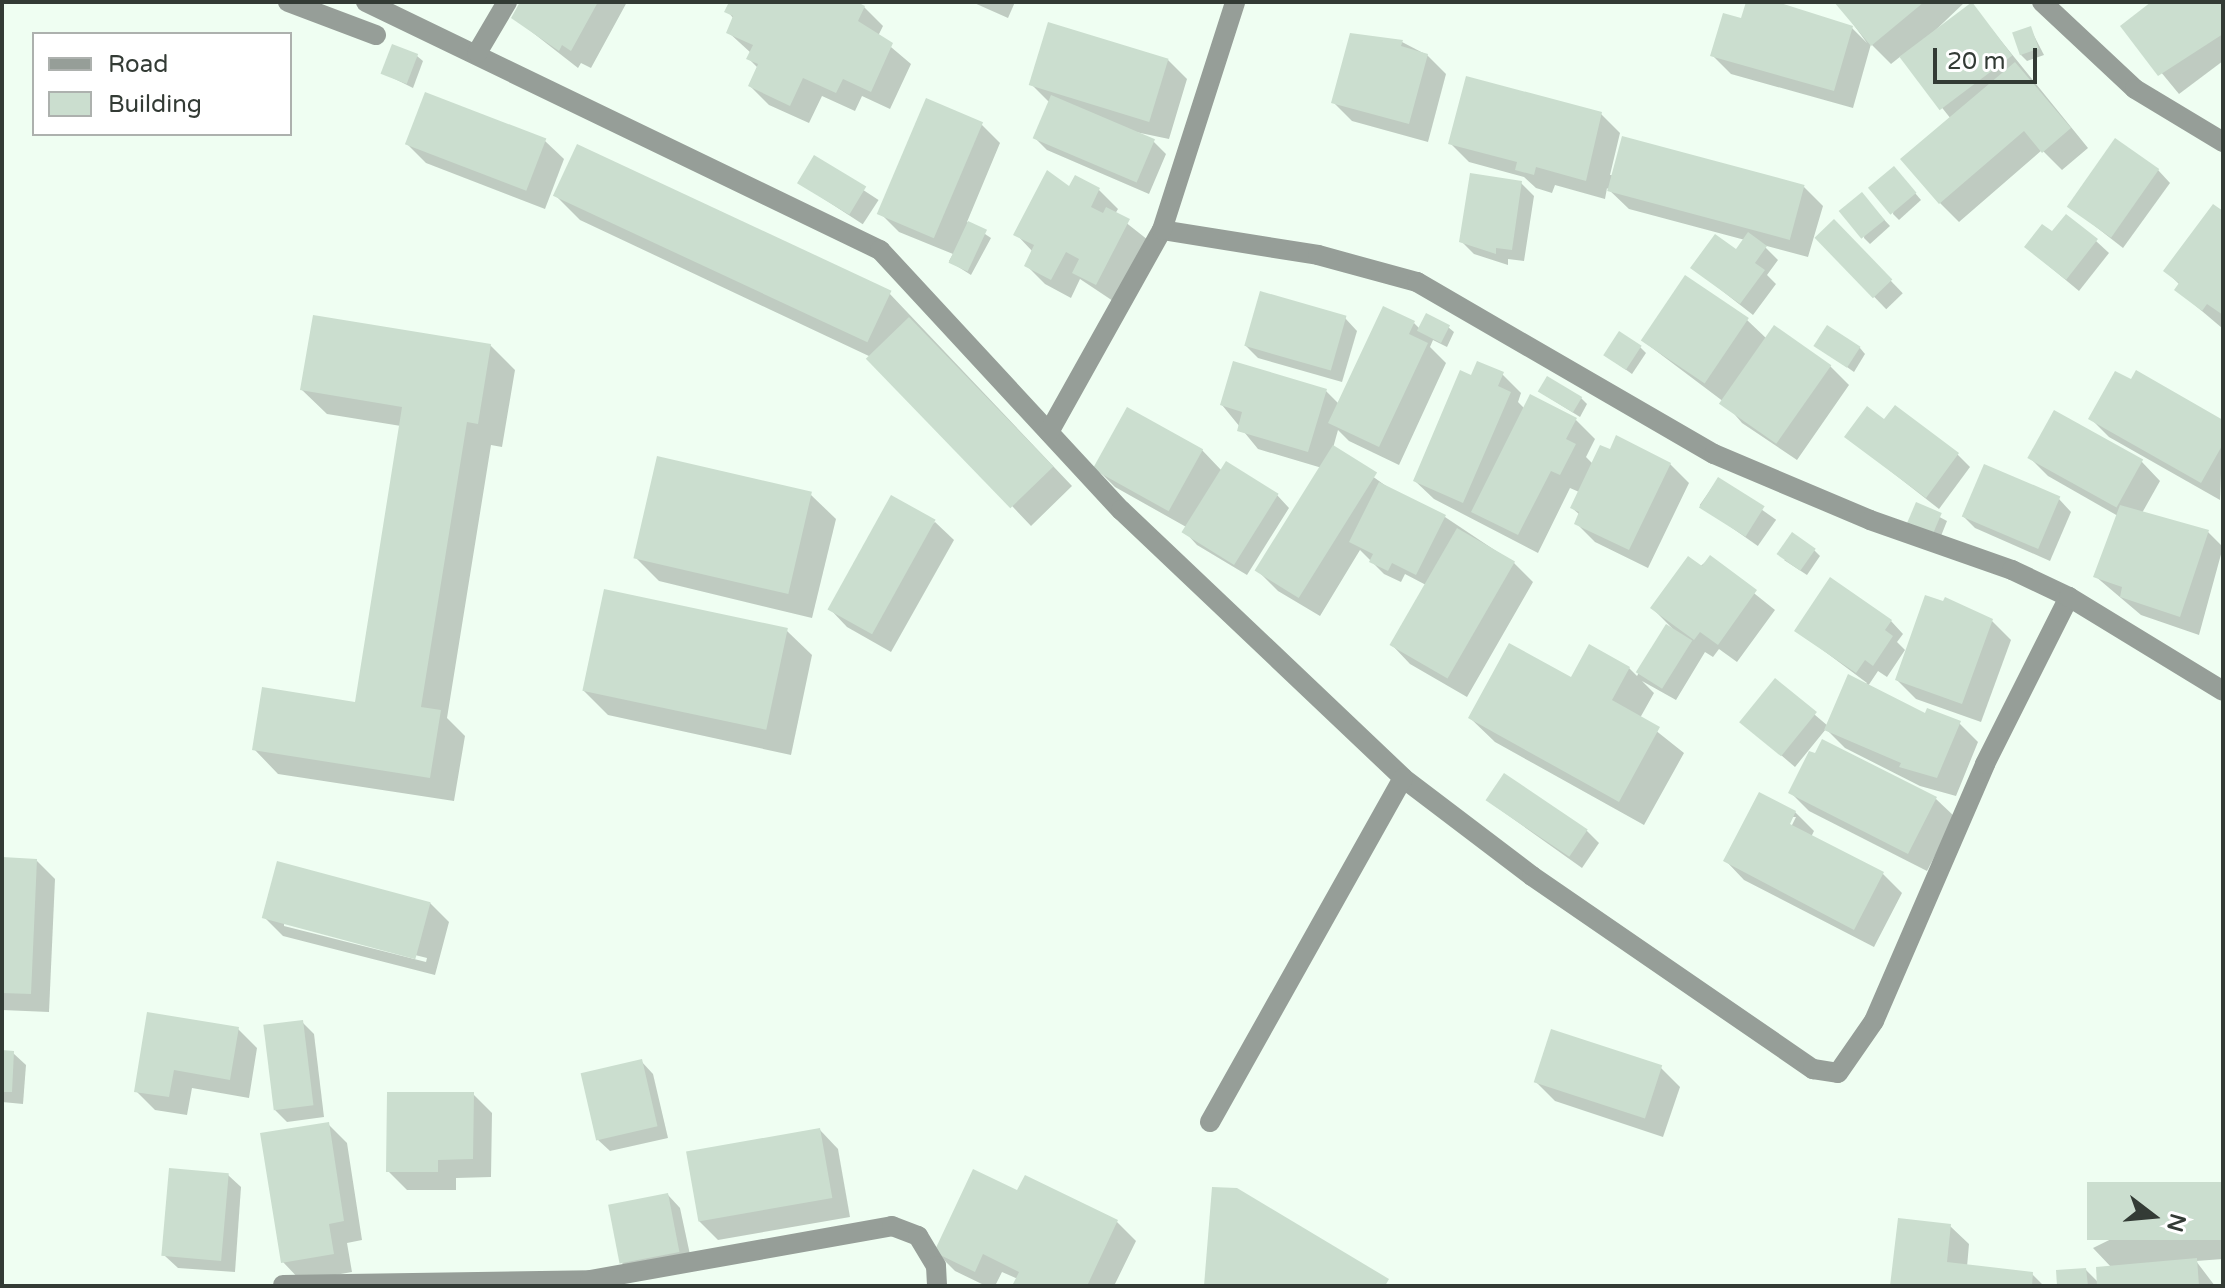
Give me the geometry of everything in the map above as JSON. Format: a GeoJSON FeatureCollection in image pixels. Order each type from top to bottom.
{"type":"FeatureCollection","features":[{"type":"Feature","properties":{"kind":"street"},"geometry":{"type":"LineString","coordinates":[[288,2],[376,35]]}},
{"type":"Feature","properties":{"kind":"street"},"geometry":{"type":"LineString","coordinates":[[366,2],[880,250],[1121,510],[1403,778],[1532,876],[1813,1069],[1838,1073],[1874,1021],[1985,764],[2069,597]]}},
{"type":"Feature","properties":{"kind":"street"},"geometry":{"type":"LineString","coordinates":[[477,53],[507,2]]}},
{"type":"Feature","properties":{"kind":"street"},"geometry":{"type":"LineString","coordinates":[[1049,432],[1162,230],[1235,2]]}},
{"type":"Feature","properties":{"kind":"street"},"geometry":{"type":"LineString","coordinates":[[2042,2],[2135,89],[2223,142]]}},
{"type":"Feature","properties":{"kind":"street"},"geometry":{"type":"LineString","coordinates":[[1162,230],[1318,255],[1417,282],[1714,454],[2069,597],[2223,691]]}},
{"type":"Feature","properties":{"kind":"street"},"geometry":{"type":"LineString","coordinates":[[1210,1122],[1403,778]]}},
{"type":"Feature","properties":{"kind":"street"},"geometry":{"type":"LineString","coordinates":[[283,1285],[590,1280],[892,1226],[918,1236],[936,1266],[937,1286]]}},
{"type":"Feature","properties":{"kind":"building"},"geometry":{"type":"Polygon","coordinates":[[[520,2],[598,2],[571,51],[562,45],[559,51],[511,18],[520,2]]]}},
{"type":"Feature","properties":{"kind":"building"},"geometry":{"type":"Polygon","coordinates":[[[729,2],[857,2],[865,6],[858,21],[893,43],[871,92],[843,79],[836,93],[803,78],[790,106],[748,86],[758,64],[746,59],[753,45],[726,33],[733,16],[724,12],[729,2]]]}},
{"type":"Feature","properties":{"kind":"building"},"geometry":{"type":"Polygon","coordinates":[[[1746,2],[1777,2],[1853,26],[1834,91],[1710,56],[1723,13],[1741,18],[1746,2]]]}},
{"type":"Feature","properties":{"kind":"building"},"geometry":{"type":"Polygon","coordinates":[[[1834,2],[1924,2],[1871,46],[1834,2]]]}},
{"type":"Feature","properties":{"kind":"building"},"geometry":{"type":"Polygon","coordinates":[[[1972,2],[2012,56],[1940,110],[1899,57],[1972,2]]]}},
{"type":"Feature","properties":{"kind":"building"},"geometry":{"type":"Polygon","coordinates":[[[2151,2],[2223,2],[2223,34],[2158,76],[2120,26],[2151,2]]]}},
{"type":"Feature","properties":{"kind":"building"},"geometry":{"type":"Polygon","coordinates":[[[1048,22],[1168,59],[1149,122],[1029,85],[1048,22]]]}},
{"type":"Feature","properties":{"kind":"building"},"geometry":{"type":"Polygon","coordinates":[[[2031,26],[2039,49],[2020,55],[2012,33],[2031,26]]]}},
{"type":"Feature","properties":{"kind":"building"},"geometry":{"type":"Polygon","coordinates":[[[1350,33],[1403,40],[1401,46],[1428,54],[1409,124],[1331,103],[1350,33]]]}},
{"type":"Feature","properties":{"kind":"building"},"geometry":{"type":"Polygon","coordinates":[[[392,44],[418,54],[407,84],[381,74],[392,44]]]}},
{"type":"Feature","properties":{"kind":"building"},"geometry":{"type":"Polygon","coordinates":[[[2015,62],[2071,128],[2042,153],[2024,131],[1939,204],[1900,159],[2015,62]]]}},
{"type":"Feature","properties":{"kind":"building"},"geometry":{"type":"Polygon","coordinates":[[[1466,76],[1602,112],[1586,181],[1536,167],[1534,175],[1515,170],[1517,162],[1448,144],[1466,76]]]}},
{"type":"Feature","properties":{"kind":"building"},"geometry":{"type":"Polygon","coordinates":[[[425,92],[546,139],[526,191],[405,144],[425,92]]]}},
{"type":"Feature","properties":{"kind":"building"},"geometry":{"type":"Polygon","coordinates":[[[1051,95],[1155,139],[1137,182],[1033,138],[1051,95]]]}},
{"type":"Feature","properties":{"kind":"building"},"geometry":{"type":"Polygon","coordinates":[[[926,98],[983,122],[934,238],[877,214],[926,98]]]}},
{"type":"Feature","properties":{"kind":"building"},"geometry":{"type":"Polygon","coordinates":[[[1622,136],[1805,185],[1790,240],[1607,191],[1622,136]]]}},
{"type":"Feature","properties":{"kind":"building"},"geometry":{"type":"Polygon","coordinates":[[[2115,138],[2159,169],[2111,238],[2067,207],[2115,138]]]}},
{"type":"Feature","properties":{"kind":"building"},"geometry":{"type":"Polygon","coordinates":[[[577,144],[891,291],[867,342],[553,196],[577,144]]]}},
{"type":"Feature","properties":{"kind":"building"},"geometry":{"type":"Polygon","coordinates":[[[814,155],[866,186],[849,215],[797,183],[814,155]]]}},
{"type":"Feature","properties":{"kind":"building"},"geometry":{"type":"Polygon","coordinates":[[[1894,166],[1916,193],[1890,215],[1868,188],[1894,166]]]}},
{"type":"Feature","properties":{"kind":"building"},"geometry":{"type":"Polygon","coordinates":[[[1047,170],[1069,186],[1075,175],[1100,188],[1091,207],[1103,213],[1106,207],[1130,219],[1096,285],[1072,273],[1079,259],[1066,252],[1051,280],[1024,266],[1034,245],[1013,235],[1047,170]]]}},
{"type":"Feature","properties":{"kind":"building"},"geometry":{"type":"Polygon","coordinates":[[[1470,173],[1522,181],[1512,250],[1496,248],[1496,254],[1459,242],[1470,173]]]}},
{"type":"Feature","properties":{"kind":"building"},"geometry":{"type":"Polygon","coordinates":[[[1862,192],[1885,220],[1861,239],[1839,211],[1862,192]]]}},
{"type":"Feature","properties":{"kind":"building"},"geometry":{"type":"Polygon","coordinates":[[[2213,204],[2223,211],[2223,315],[2207,304],[2202,311],[2174,290],[2179,283],[2163,271],[2213,204]]]}},
{"type":"Feature","properties":{"kind":"building"},"geometry":{"type":"Polygon","coordinates":[[[2066,214],[2098,239],[2066,280],[2024,247],[2042,224],[2052,231],[2066,214]]]}},
{"type":"Feature","properties":{"kind":"building"},"geometry":{"type":"Polygon","coordinates":[[[1834,219],[1892,279],[1873,298],[1815,238],[1834,219]]]}},
{"type":"Feature","properties":{"kind":"building"},"geometry":{"type":"Polygon","coordinates":[[[968,221],[987,230],[968,272],[949,263],[968,221]]]}},
{"type":"Feature","properties":{"kind":"building"},"geometry":{"type":"Polygon","coordinates":[[[1748,232],[1767,246],[1755,263],[1765,270],[1740,304],[1690,268],[1715,234],[1736,249],[1748,232]]]}},
{"type":"Feature","properties":{"kind":"building"},"geometry":{"type":"Polygon","coordinates":[[[1685,275],[1749,318],[1705,384],[1641,340],[1685,275]]]}},
{"type":"Feature","properties":{"kind":"building"},"geometry":{"type":"Polygon","coordinates":[[[1260,291],[1347,316],[1331,371],[1244,346],[1260,291]]]}},
{"type":"Feature","properties":{"kind":"building"},"geometry":{"type":"Polygon","coordinates":[[[1383,306],[1415,321],[1409,334],[1428,343],[1379,447],[1328,423],[1383,306]]]}},
{"type":"Feature","properties":{"kind":"building"},"geometry":{"type":"Polygon","coordinates":[[[1426,313],[1450,325],[1441,343],[1417,331],[1426,313]]]}},
{"type":"Feature","properties":{"kind":"building"},"geometry":{"type":"Polygon","coordinates":[[[313,315],[491,344],[478,424],[467,422],[421,707],[441,710],[430,778],[252,750],[262,687],[355,702],[402,407],[300,390],[313,315]]]}},
{"type":"Feature","properties":{"kind":"building"},"geometry":{"type":"Polygon","coordinates":[[[909,317],[1053,467],[1010,508],[866,359],[909,317]]]}},
{"type":"Feature","properties":{"kind":"building"},"geometry":{"type":"Polygon","coordinates":[[[1774,325],[1831,365],[1776,444],[1719,404],[1774,325]]]}},
{"type":"Feature","properties":{"kind":"building"},"geometry":{"type":"Polygon","coordinates":[[[1827,325],[1861,347],[1847,368],[1813,346],[1827,325]]]}},
{"type":"Feature","properties":{"kind":"building"},"geometry":{"type":"Polygon","coordinates":[[[1619,331],[1642,346],[1626,370],[1603,355],[1619,331]]]}},
{"type":"Feature","properties":{"kind":"building"},"geometry":{"type":"Polygon","coordinates":[[[1233,361],[1327,389],[1308,452],[1237,431],[1242,412],[1220,405],[1233,361]]]}},
{"type":"Feature","properties":{"kind":"building"},"geometry":{"type":"Polygon","coordinates":[[[1477,361],[1504,372],[1498,386],[1511,392],[1463,503],[1413,481],[1460,370],[1471,375],[1477,361]]]}},
{"type":"Feature","properties":{"kind":"building"},"geometry":{"type":"Polygon","coordinates":[[[2136,370],[2223,420],[2223,444],[2201,483],[2088,419],[2115,371],[2131,379],[2136,370]]]}},
{"type":"Feature","properties":{"kind":"building"},"geometry":{"type":"Polygon","coordinates":[[[1547,376],[1582,397],[1573,413],[1538,391],[1547,376]]]}},
{"type":"Feature","properties":{"kind":"building"},"geometry":{"type":"Polygon","coordinates":[[[1530,394],[1577,418],[1566,439],[1576,444],[1560,475],[1551,471],[1518,535],[1471,512],[1530,394]]]}},
{"type":"Feature","properties":{"kind":"building"},"geometry":{"type":"Polygon","coordinates":[[[1895,405],[1959,453],[1926,498],[1844,437],[1867,406],[1884,419],[1895,405]]]}},
{"type":"Feature","properties":{"kind":"building"},"geometry":{"type":"Polygon","coordinates":[[[1127,407],[1203,449],[1169,511],[1093,469],[1127,407]]]}},
{"type":"Feature","properties":{"kind":"building"},"geometry":{"type":"Polygon","coordinates":[[[2054,410],[2143,459],[2117,508],[2027,458],[2054,410]]]}},
{"type":"Feature","properties":{"kind":"building"},"geometry":{"type":"Polygon","coordinates":[[[1616,435],[1671,463],[1629,550],[1574,524],[1579,512],[1570,508],[1600,445],[1610,449],[1616,435]]]}},
{"type":"Feature","properties":{"kind":"building"},"geometry":{"type":"Polygon","coordinates":[[[1333,445],[1377,473],[1299,598],[1255,571],[1333,445]]]}},
{"type":"Feature","properties":{"kind":"building"},"geometry":{"type":"Polygon","coordinates":[[[657,456],[812,492],[788,594],[633,558],[657,456]]]}},
{"type":"Feature","properties":{"kind":"building"},"geometry":{"type":"Polygon","coordinates":[[[1226,461],[1279,494],[1234,565],[1181,532],[1226,461]]]}},
{"type":"Feature","properties":{"kind":"building"},"geometry":{"type":"Polygon","coordinates":[[[1984,464],[2060,496],[2038,549],[1962,516],[1984,464]]]}},
{"type":"Feature","properties":{"kind":"building"},"geometry":{"type":"Polygon","coordinates":[[[1718,477],[1765,506],[1746,537],[1699,508],[1718,477]]]}},
{"type":"Feature","properties":{"kind":"building"},"geometry":{"type":"Polygon","coordinates":[[[1379,482],[1446,515],[1416,575],[1392,563],[1388,571],[1369,562],[1373,554],[1349,542],[1379,482]]]}},
{"type":"Feature","properties":{"kind":"building"},"geometry":{"type":"Polygon","coordinates":[[[891,495],[936,520],[872,634],[827,610],[891,495]]]}},
{"type":"Feature","properties":{"kind":"building"},"geometry":{"type":"Polygon","coordinates":[[[1916,502],[1942,513],[1932,536],[1906,525],[1916,502]]]}},
{"type":"Feature","properties":{"kind":"building"},"geometry":{"type":"Polygon","coordinates":[[[2120,505],[2209,530],[2180,617],[2120,597],[2122,587],[2093,577],[2120,505]]]}},
{"type":"Feature","properties":{"kind":"building"},"geometry":{"type":"Polygon","coordinates":[[[1457,528],[1515,562],[1448,678],[1390,645],[1457,528]]]}},
{"type":"Feature","properties":{"kind":"building"},"geometry":{"type":"Polygon","coordinates":[[[1792,532],[1816,549],[1800,571],[1777,554],[1792,532]]]}},
{"type":"Feature","properties":{"kind":"building"},"geometry":{"type":"Polygon","coordinates":[[[1710,555],[1757,590],[1718,645],[1700,632],[1694,640],[1650,608],[1688,556],[1702,566],[1710,555]]]}},
{"type":"Feature","properties":{"kind":"building"},"geometry":{"type":"Polygon","coordinates":[[[1830,577],[1892,620],[1885,630],[1893,636],[1873,666],[1865,660],[1856,673],[1794,631],[1830,577]]]}},
{"type":"Feature","properties":{"kind":"building"},"geometry":{"type":"Polygon","coordinates":[[[604,589],[788,628],[766,730],[582,691],[604,589]]]}},
{"type":"Feature","properties":{"kind":"building"},"geometry":{"type":"Polygon","coordinates":[[[1925,595],[1943,601],[1945,597],[1993,619],[1962,704],[1895,680],[1925,595]]]}},
{"type":"Feature","properties":{"kind":"building"},"geometry":{"type":"Polygon","coordinates":[[[1666,624],[1692,640],[1662,689],[1636,672],[1666,624]]]}},
{"type":"Feature","properties":{"kind":"building"},"geometry":{"type":"Polygon","coordinates":[[[1509,643],[1571,677],[1589,644],[1630,667],[1612,700],[1660,727],[1619,802],[1468,718],[1509,643]]]}},
{"type":"Feature","properties":{"kind":"building"},"geometry":{"type":"Polygon","coordinates":[[[1848,674],[1925,713],[1927,708],[1961,721],[1937,778],[1899,767],[1901,763],[1824,730],[1848,674]]]}},
{"type":"Feature","properties":{"kind":"building"},"geometry":{"type":"Polygon","coordinates":[[[1775,678],[1817,712],[1781,756],[1739,722],[1775,678]]]}},
{"type":"Feature","properties":{"kind":"building"},"geometry":{"type":"Polygon","coordinates":[[[1822,739],[1937,797],[1908,854],[1788,793],[1809,751],[1815,753],[1822,739]]]}},
{"type":"Feature","properties":{"kind":"building"},"geometry":{"type":"Polygon","coordinates":[[[1504,773],[1588,829],[1569,857],[1486,800],[1504,773]]]}},
{"type":"Feature","properties":{"kind":"building"},"geometry":{"type":"Polygon","coordinates":[[[1759,792],[1796,811],[1790,824],[1884,872],[1854,930],[1723,861],[1759,792]]]}},
{"type":"Feature","properties":{"kind":"building"},"geometry":{"type":"Polygon","coordinates":[[[2,857],[37,859],[31,994],[2,993],[2,857]]]}},
{"type":"Feature","properties":{"kind":"building"},"geometry":{"type":"Polygon","coordinates":[[[277,861],[431,902],[415,959],[262,918],[277,861]]]}},
{"type":"Feature","properties":{"kind":"building"},"geometry":{"type":"Polygon","coordinates":[[[147,1012],[239,1027],[230,1080],[174,1070],[169,1097],[134,1092],[147,1012]]]}},
{"type":"Feature","properties":{"kind":"building"},"geometry":{"type":"Polygon","coordinates":[[[303,1020],[313,1105],[274,1110],[263,1025],[303,1020]]]}},
{"type":"Feature","properties":{"kind":"building"},"geometry":{"type":"Polygon","coordinates":[[[1551,1029],[1662,1065],[1645,1118],[1534,1082],[1551,1029]]]}},
{"type":"Feature","properties":{"kind":"building"},"geometry":{"type":"Polygon","coordinates":[[[2,1050],[14,1051],[12,1092],[2,1092],[2,1050]]]}},
{"type":"Feature","properties":{"kind":"building"},"geometry":{"type":"Polygon","coordinates":[[[642,1059],[658,1126],[596,1140],[581,1073],[642,1059]]]}},
{"type":"Feature","properties":{"kind":"building"},"geometry":{"type":"Polygon","coordinates":[[[387,1092],[474,1092],[473,1159],[438,1160],[438,1172],[386,1172],[387,1092]]]}},
{"type":"Feature","properties":{"kind":"building"},"geometry":{"type":"Polygon","coordinates":[[[329,1122],[344,1221],[329,1224],[334,1254],[281,1263],[260,1133],[329,1122]]]}},
{"type":"Feature","properties":{"kind":"building"},"geometry":{"type":"Polygon","coordinates":[[[820,1128],[832,1198],[698,1222],[686,1152],[820,1128]]]}},
{"type":"Feature","properties":{"kind":"building"},"geometry":{"type":"Polygon","coordinates":[[[169,1168],[229,1173],[221,1261],[161,1256],[169,1168]]]}},
{"type":"Feature","properties":{"kind":"building"},"geometry":{"type":"Polygon","coordinates":[[[973,1169],[1017,1190],[1025,1175],[1118,1220],[1087,1286],[1012,1286],[1019,1272],[983,1254],[975,1272],[934,1252],[973,1169]]]}},
{"type":"Feature","properties":{"kind":"building"},"geometry":{"type":"Polygon","coordinates":[[[2087,1182],[2223,1182],[2223,1240],[2087,1240],[2087,1182]]]}},
{"type":"Feature","properties":{"kind":"building"},"geometry":{"type":"Polygon","coordinates":[[[1212,1187],[1237,1188],[1389,1279],[1385,1286],[1204,1286],[1212,1187]]]}},
{"type":"Feature","properties":{"kind":"building"},"geometry":{"type":"Polygon","coordinates":[[[668,1193],[679,1252],[620,1264],[608,1205],[668,1193]]]}},
{"type":"Feature","properties":{"kind":"building"},"geometry":{"type":"Polygon","coordinates":[[[1898,1218],[1951,1224],[1947,1262],[2033,1272],[2032,1286],[1890,1286],[1898,1218]]]}},
{"type":"Feature","properties":{"kind":"building"},"geometry":{"type":"Polygon","coordinates":[[[2197,1258],[2199,1286],[2097,1286],[2096,1267],[2197,1258]]]}},
{"type":"Feature","properties":{"kind":"building"},"geometry":{"type":"Polygon","coordinates":[[[2086,1268],[2088,1286],[2057,1286],[2056,1270],[2086,1268]]]}}]}
